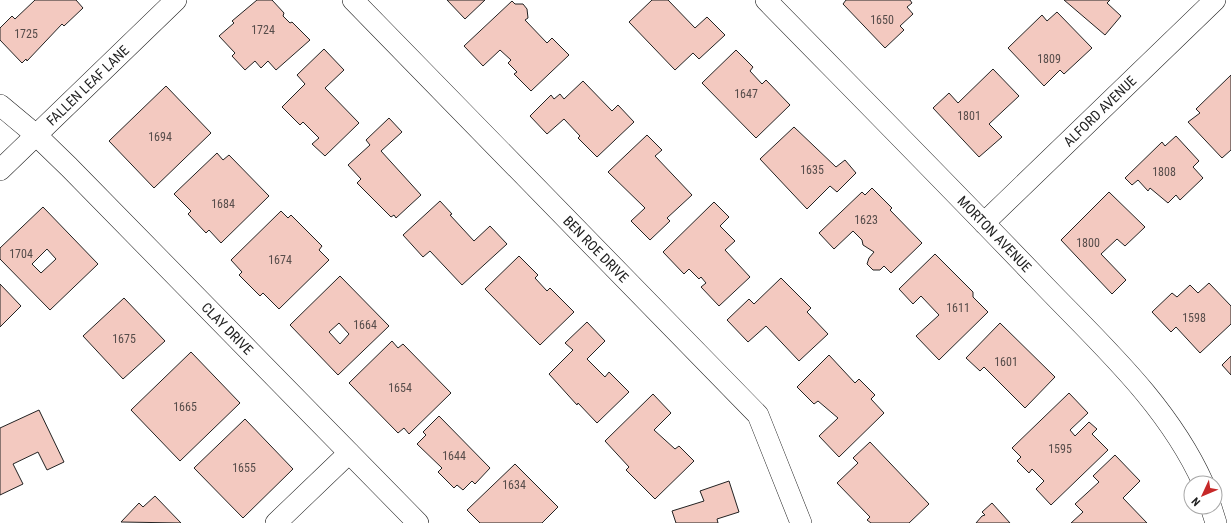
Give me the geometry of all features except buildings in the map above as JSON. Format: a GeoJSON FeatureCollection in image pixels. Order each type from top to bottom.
{"type":"FeatureCollection","features":[{"type":"Feature","properties":{"kind":"street","name":"FALLEN LEAF LANE"},"geometry":{"type":"LineString","coordinates":[[0,170],[176,0]]}},
{"type":"Feature","properties":{"kind":"street","name":"BEN ROE DRIVE"},"geometry":{"type":"LineString","coordinates":[[353,0],[758,415],[801,523]]}},
{"type":"Feature","properties":{"kind":"street","name":"MORTON AVENUE"},"geometry":{"type":"LineString","coordinates":[[766,0],[984,223],[1136,382],[1171,425],[1192,458],[1199,475]]}},
{"type":"Feature","properties":{"kind":"street","name":"ALFORD AVENUE"},"geometry":{"type":"LineString","coordinates":[[984,223],[1215,0]]}},
{"type":"Feature","properties":{"kind":"street","name":"CLAY DRIVE"},"geometry":{"type":"LineString","coordinates":[[0,105],[36,135],[69,167],[418,523]]}},
{"type":"Feature","properties":{"kind":"street"},"geometry":{"type":"LineString","coordinates":[[276,523],[349,453]]}}]}
